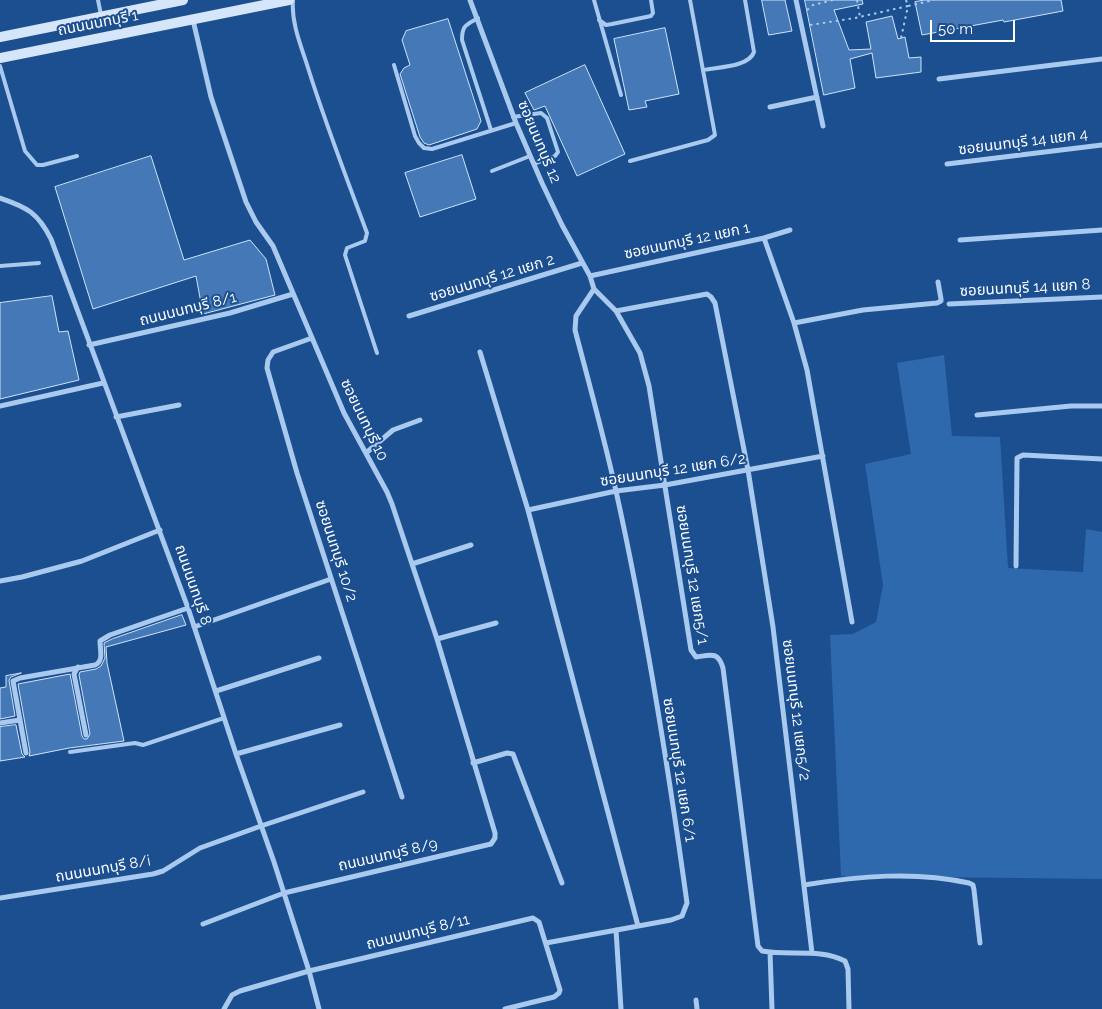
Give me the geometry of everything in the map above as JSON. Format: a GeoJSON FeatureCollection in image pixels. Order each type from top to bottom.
{"type":"FeatureCollection","features":[{"type":"Feature","properties":{"kind":"main road","name":"ถนนนนทบุรี 1"},"geometry":{"type":"LineString","coordinates":[[0,37],[180,0]]}},
{"type":"Feature","properties":{"kind":"main road","name":"ถนนนนทบุรี 1"},"geometry":{"type":"LineString","coordinates":[[0,58],[291,0]]}},
{"type":"Feature","properties":{"kind":"street","name":"ซอยนนทบุรี 12"},"geometry":{"type":"LineString","coordinates":[[470,0],[513,117],[562,225],[590,276],[594,289]]}},
{"type":"Feature","properties":{"kind":"street"},"geometry":{"type":"LineString","coordinates":[[796,0],[823,126]]}},
{"type":"Feature","properties":{"kind":"street","name":"ซอยนนทบุรี 10"},"geometry":{"type":"LineString","coordinates":[[193,20],[211,97],[246,202],[256,222],[273,246],[344,413],[387,492],[437,639],[495,838]]}},
{"type":"Feature","properties":{"kind":"street"},"geometry":{"type":"LineString","coordinates":[[939,79],[1102,59]]}},
{"type":"Feature","properties":{"kind":"street"},"geometry":{"type":"LineString","coordinates":[[770,107],[817,97]]}},
{"type":"Feature","properties":{"kind":"street","name":"ซอยนนทบุรี 14 แยก 4"},"geometry":{"type":"LineString","coordinates":[[947,164],[1102,145]]}},
{"type":"Feature","properties":{"kind":"street","name":"ถนนนนทบุรี 8"},"geometry":{"type":"LineString","coordinates":[[0,198],[18,204],[35,215],[51,239],[89,346],[188,608],[284,893],[319,1009]]}},
{"type":"Feature","properties":{"kind":"street","name":"ซอยนนทบุรี 12 แยก 1"},"geometry":{"type":"LineString","coordinates":[[590,276],[764,238],[790,230]]}},
{"type":"Feature","properties":{"kind":"street"},"geometry":{"type":"LineString","coordinates":[[960,240],[1102,230]]}},
{"type":"Feature","properties":{"kind":"street"},"geometry":{"type":"LineString","coordinates":[[764,238],[794,323],[807,370],[852,622]]}},
{"type":"Feature","properties":{"kind":"street","name":"ซอยนนทบุรี 12 แยก 2"},"geometry":{"type":"LineString","coordinates":[[409,316],[582,263]]}},
{"type":"Feature","properties":{"kind":"street"},"geometry":{"type":"LineString","coordinates":[[794,323],[863,310],[937,303],[941,299],[938,282]]}},
{"type":"Feature","properties":{"kind":"street"},"geometry":{"type":"LineString","coordinates":[[594,289],[574,322],[616,491]]}},
{"type":"Feature","properties":{"kind":"street","name":"ซอยนนทบุรี 12 แยก5/1"},"geometry":{"type":"LineString","coordinates":[[594,289],[616,311],[640,353],[649,386],[691,650],[696,656],[712,654],[717,656],[723,668],[758,946],[762,951],[770,952]]}},
{"type":"Feature","properties":{"kind":"street","name":"ถนนนนทบุรี 8/1"},"geometry":{"type":"LineString","coordinates":[[89,346],[230,312],[293,294]]}},
{"type":"Feature","properties":{"kind":"street","name":"ซอยนนทบุรี 12 แยก5/2"},"geometry":{"type":"LineString","coordinates":[[616,311],[707,294],[714,303],[748,470],[779,667],[812,953]]}},
{"type":"Feature","properties":{"kind":"street","name":"ซอยนนทบุรี 14 แยก 8"},"geometry":{"type":"LineString","coordinates":[[949,304],[1102,297]]}},
{"type":"Feature","properties":{"kind":"street","name":"ซอยนนทบุรี 10/2"},"geometry":{"type":"LineString","coordinates":[[312,338],[273,352],[267,366],[297,473],[402,798]]}},
{"type":"Feature","properties":{"kind":"street"},"geometry":{"type":"LineString","coordinates":[[480,352],[528,510],[638,926]]}},
{"type":"Feature","properties":{"kind":"street"},"geometry":{"type":"LineString","coordinates":[[0,406],[103,382]]}},
{"type":"Feature","properties":{"kind":"street"},"geometry":{"type":"LineString","coordinates":[[116,417],[179,405]]}},
{"type":"Feature","properties":{"kind":"street"},"geometry":{"type":"LineString","coordinates":[[977,415],[1064,407],[1102,406]]}},
{"type":"Feature","properties":{"kind":"street"},"geometry":{"type":"LineString","coordinates":[[366,453],[393,430],[420,420]]}},
{"type":"Feature","properties":{"kind":"street"},"geometry":{"type":"LineString","coordinates":[[1016,566],[1017,458],[1023,455],[1102,459]]}},
{"type":"Feature","properties":{"kind":"street","name":"ซอยนนทบุรี 12 แยก 6/2"},"geometry":{"type":"LineString","coordinates":[[528,510],[616,491],[823,456]]}},
{"type":"Feature","properties":{"kind":"street","name":"ซอยนนทบุรี 12 แยก 6/1"},"geometry":{"type":"LineString","coordinates":[[546,943],[682,916],[687,903],[674,808],[616,491]]}},
{"type":"Feature","properties":{"kind":"street"},"geometry":{"type":"LineString","coordinates":[[0,581],[82,561],[160,530]]}},
{"type":"Feature","properties":{"kind":"street"},"geometry":{"type":"LineString","coordinates":[[412,564],[471,545]]}},
{"type":"Feature","properties":{"kind":"street"},"geometry":{"type":"LineString","coordinates":[[194,627],[331,579]]}},
{"type":"Feature","properties":{"kind":"street"},"geometry":{"type":"LineString","coordinates":[[26,753],[13,681],[20,678],[99,663],[101,658],[100,641],[110,635],[188,608]]}},
{"type":"Feature","properties":{"kind":"street"},"geometry":{"type":"LineString","coordinates":[[437,639],[496,623]]}},
{"type":"Feature","properties":{"kind":"street"},"geometry":{"type":"LineString","coordinates":[[216,690],[319,658]]}},
{"type":"Feature","properties":{"kind":"street"},"geometry":{"type":"LineString","coordinates":[[78,667],[74,674],[86,735]]}},
{"type":"Feature","properties":{"kind":"street"},"geometry":{"type":"LineString","coordinates":[[0,723],[20,720]]}},
{"type":"Feature","properties":{"kind":"street"},"geometry":{"type":"LineString","coordinates":[[236,754],[340,725]]}},
{"type":"Feature","properties":{"kind":"street"},"geometry":{"type":"LineString","coordinates":[[473,763],[507,753],[513,754],[562,884]]}},
{"type":"Feature","properties":{"kind":"street","name":"ถนนนนทบุรี 8/i"},"geometry":{"type":"LineString","coordinates":[[0,898],[153,874],[163,871],[200,848],[363,792]]}},
{"type":"Feature","properties":{"kind":"street","name":"ถนนนนทบุรี 8/9"},"geometry":{"type":"LineString","coordinates":[[204,924],[284,893],[491,844],[495,838]]}},
{"type":"Feature","properties":{"kind":"street"},"geometry":{"type":"LineString","coordinates":[[804,885],[844,878],[892,876],[932,878],[969,883],[973,886],[974,890],[980,943]]}},
{"type":"Feature","properties":{"kind":"street","name":"ถนนนนทบุรี 8/11"},"geometry":{"type":"LineString","coordinates":[[224,1009],[232,995],[240,991],[309,971],[533,918],[540,922],[546,943]]}},
{"type":"Feature","properties":{"kind":"street"},"geometry":{"type":"LineString","coordinates":[[616,930],[620,1009]]}},
{"type":"Feature","properties":{"kind":"street"},"geometry":{"type":"LineString","coordinates":[[505,1009],[557,995],[560,990],[546,943]]}},
{"type":"Feature","properties":{"kind":"street"},"geometry":{"type":"LineString","coordinates":[[772,1009],[770,952],[812,953],[837,958],[847,963],[849,1009]]}},
{"type":"Feature","properties":{"kind":"street"},"geometry":{"type":"LineString","coordinates":[[696,1000],[697,1009]]}},
{"type":"Feature","properties":{"kind":"lane"},"geometry":{"type":"LineString","coordinates":[[98,0],[102,16]]}},
{"type":"Feature","properties":{"kind":"lane"},"geometry":{"type":"LineString","coordinates":[[291,0],[292,13],[298,35],[322,112],[367,233],[365,240],[347,248],[345,255],[376,353]]}},
{"type":"Feature","properties":{"kind":"lane"},"geometry":{"type":"LineString","coordinates":[[594,0],[621,95]]}},
{"type":"Feature","properties":{"kind":"lane"},"geometry":{"type":"LineString","coordinates":[[599,20],[602,23],[612,24],[651,16],[653,13],[651,0]]}},
{"type":"Feature","properties":{"kind":"lane"},"geometry":{"type":"LineString","coordinates":[[630,161],[708,140],[715,135],[690,0]]}},
{"type":"Feature","properties":{"kind":"lane"},"geometry":{"type":"LineString","coordinates":[[704,70],[745,63],[752,57],[754,52],[745,0]]}},
{"type":"Feature","properties":{"kind":"lane"},"geometry":{"type":"LineString","coordinates":[[478,18],[464,26],[462,40],[491,130]]}},
{"type":"Feature","properties":{"kind":"lane"},"geometry":{"type":"LineString","coordinates":[[394,65],[415,136],[418,143],[424,148],[432,149],[516,123]]}},
{"type":"Feature","properties":{"kind":"lane"},"geometry":{"type":"LineString","coordinates":[[0,66],[19,136],[25,151],[37,165],[77,156]]}},
{"type":"Feature","properties":{"kind":"lane"},"geometry":{"type":"LineString","coordinates":[[513,117],[541,113],[547,118],[558,152],[555,156],[534,164]]}},
{"type":"Feature","properties":{"kind":"lane"},"geometry":{"type":"LineString","coordinates":[[492,171],[530,156]]}},
{"type":"Feature","properties":{"kind":"lane"},"geometry":{"type":"LineString","coordinates":[[0,266],[39,263]]}},
{"type":"Feature","properties":{"kind":"lane"},"geometry":{"type":"LineString","coordinates":[[70,752],[135,743],[144,745],[224,718]]}},
{"type":"Feature","properties":{"kind":"path"},"geometry":{"type":"LineString","coordinates":[[804,13],[819,2],[833,0]]}},
{"type":"Feature","properties":{"kind":"path"},"geometry":{"type":"LineString","coordinates":[[857,0],[860,17]]}},
{"type":"Feature","properties":{"kind":"path"},"geometry":{"type":"LineString","coordinates":[[901,38],[908,6],[906,0]]}},
{"type":"Feature","properties":{"kind":"path"},"geometry":{"type":"LineString","coordinates":[[802,26],[860,17],[934,0]]}},
{"type":"Feature","properties":{"kind":"shaded area"},"geometry":{"type":"Polygon","coordinates":[[[944,355],[952,436],[1000,437],[1008,568],[1083,572],[1086,529],[1102,532],[1102,879],[841,876],[830,635],[853,634],[876,622],[883,585],[865,464],[911,454],[897,363],[944,355]]]}},
{"type":"Feature","properties":{"kind":"building"},"geometry":{"type":"Polygon","coordinates":[[[762,0],[785,0],[792,31],[769,35],[762,0]]]}},
{"type":"Feature","properties":{"kind":"building"},"geometry":{"type":"Polygon","coordinates":[[[805,0],[862,0],[863,4],[834,10],[849,50],[871,49],[866,22],[892,16],[898,39],[905,37],[909,58],[921,57],[921,72],[876,78],[872,53],[850,59],[855,88],[824,95],[805,0]]]}},
{"type":"Feature","properties":{"kind":"building"},"geometry":{"type":"Polygon","coordinates":[[[925,0],[1061,0],[1063,11],[922,35],[915,2],[925,0]]]}},
{"type":"Feature","properties":{"kind":"building"},"geometry":{"type":"Polygon","coordinates":[[[448,19],[481,121],[477,129],[429,145],[424,143],[420,137],[400,74],[404,68],[410,65],[402,40],[406,31],[448,19]]]}},
{"type":"Feature","properties":{"kind":"building"},"geometry":{"type":"Polygon","coordinates":[[[665,28],[679,94],[645,101],[647,107],[629,110],[614,39],[665,28]]]}},
{"type":"Feature","properties":{"kind":"building"},"geometry":{"type":"Polygon","coordinates":[[[585,65],[625,154],[577,176],[545,106],[534,110],[525,93],[585,65]]]}},
{"type":"Feature","properties":{"kind":"building"},"geometry":{"type":"Polygon","coordinates":[[[462,155],[476,199],[420,217],[405,173],[462,155]]]}},
{"type":"Feature","properties":{"kind":"building"},"geometry":{"type":"Polygon","coordinates":[[[151,156],[184,260],[250,240],[266,259],[275,295],[203,314],[196,276],[93,309],[55,187],[151,156]]]}},
{"type":"Feature","properties":{"kind":"building"},"geometry":{"type":"Polygon","coordinates":[[[52,296],[59,332],[68,331],[79,380],[0,399],[0,303],[52,296]]]}},
{"type":"Feature","properties":{"kind":"building"},"geometry":{"type":"Polygon","coordinates":[[[182,615],[186,625],[106,647],[107,663],[124,741],[69,748],[29,756],[30,752],[18,684],[70,674],[82,736],[84,739],[87,739],[90,734],[80,672],[96,669],[101,666],[105,658],[104,643],[182,615]]]}},
{"type":"Feature","properties":{"kind":"building"},"geometry":{"type":"Polygon","coordinates":[[[21,673],[11,677],[9,680],[15,716],[0,719],[0,688],[6,687],[6,676],[21,673]]]}},
{"type":"Feature","properties":{"kind":"building"},"geometry":{"type":"Polygon","coordinates":[[[16,725],[22,754],[25,757],[0,761],[0,727],[16,725]]]}}]}
